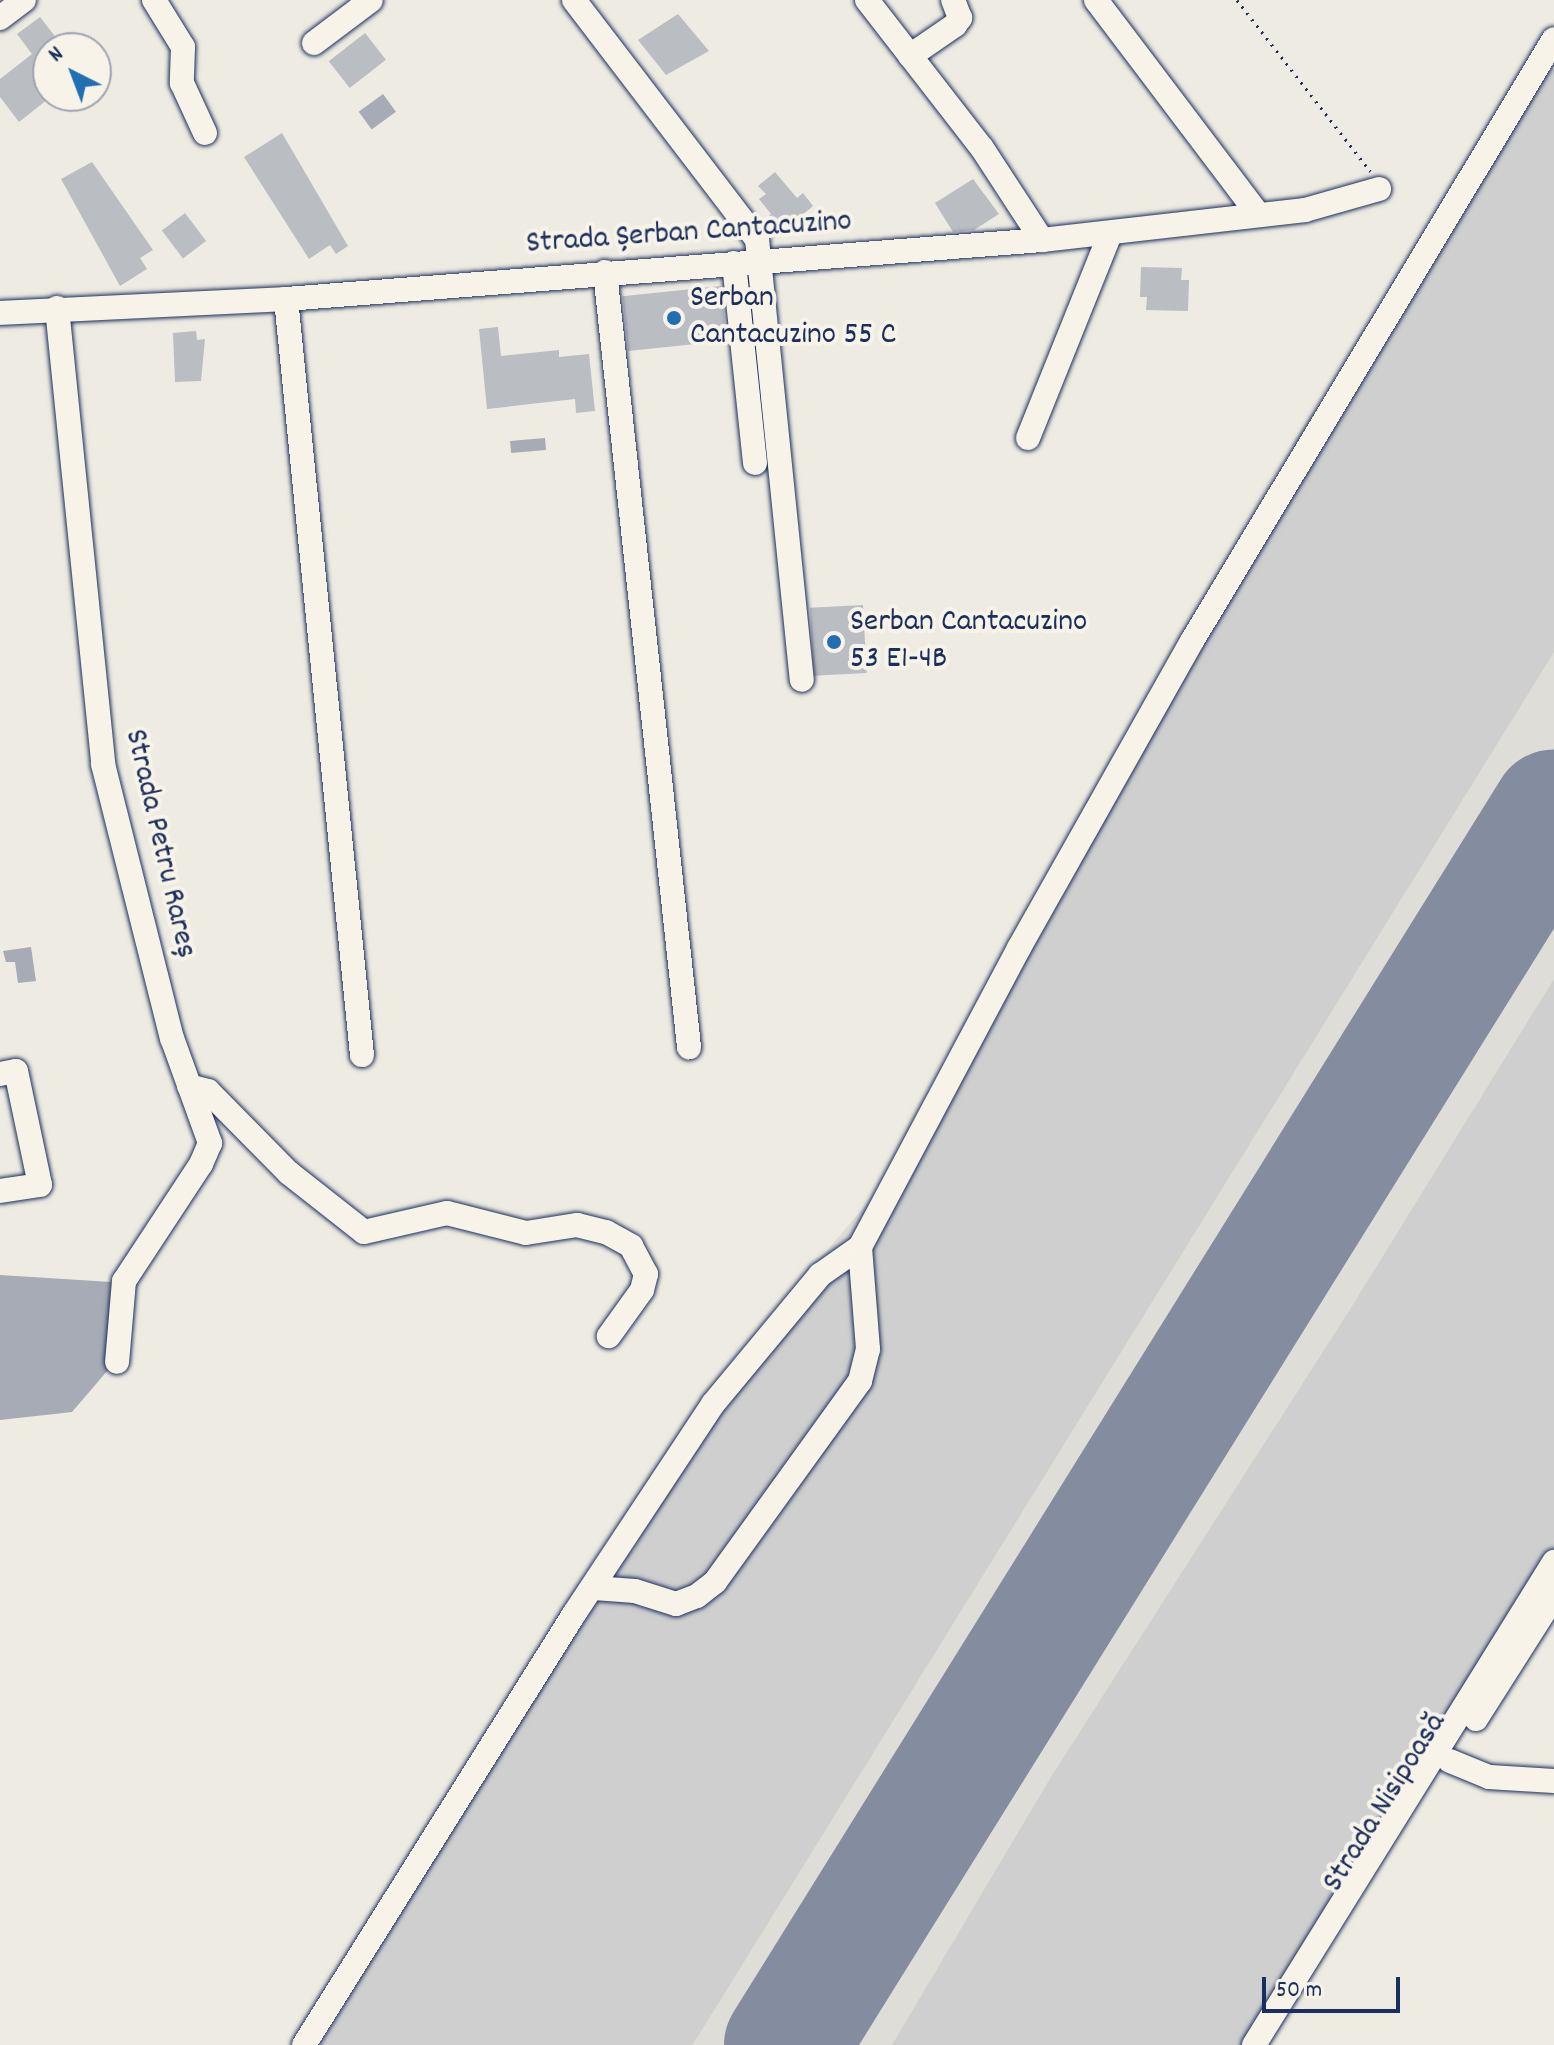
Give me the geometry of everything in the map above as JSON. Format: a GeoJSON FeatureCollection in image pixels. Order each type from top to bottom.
{"type":"FeatureCollection","features":[{"type":"Feature","properties":{"kind":"street"},"geometry":{"type":"LineString","coordinates":[[0,18],[24,0]]}},
{"type":"Feature","properties":{"kind":"street"},"geometry":{"type":"LineString","coordinates":[[154,0],[183,47],[182,83],[205,133]]}},
{"type":"Feature","properties":{"kind":"street"},"geometry":{"type":"LineString","coordinates":[[314,43],[371,0]]}},
{"type":"Feature","properties":{"kind":"street"},"geometry":{"type":"LineString","coordinates":[[574,0],[757,239],[802,680]]}},
{"type":"Feature","properties":{"kind":"street"},"geometry":{"type":"LineString","coordinates":[[867,0],[982,148],[1042,240]]}},
{"type":"Feature","properties":{"kind":"street"},"geometry":{"type":"LineString","coordinates":[[910,56],[955,25],[960,18],[953,0]]}},
{"type":"Feature","properties":{"kind":"street"},"geometry":{"type":"LineString","coordinates":[[1096,0],[1258,214]]}},
{"type":"Feature","properties":{"kind":"street"},"geometry":{"type":"LineString","coordinates":[[304,2045],[713,1404],[820,1275],[860,1247],[1019,948],[1192,641],[1554,39]]}},
{"type":"Feature","properties":{"kind":"street","name":"Strada Șerban Cantacuzino"},"geometry":{"type":"LineString","coordinates":[[0,313],[57,308],[287,308],[605,272],[1110,234],[1340,203],[1379,189]]}},
{"type":"Feature","properties":{"kind":"street"},"geometry":{"type":"LineString","coordinates":[[1028,438],[1110,234]]}},
{"type":"Feature","properties":{"kind":"street"},"geometry":{"type":"LineString","coordinates":[[734,263],[755,463]]}},
{"type":"Feature","properties":{"kind":"street"},"geometry":{"type":"LineString","coordinates":[[605,272],[689,1047]]}},
{"type":"Feature","properties":{"kind":"street","name":"Strada Petru Rareș"},"geometry":{"type":"LineString","coordinates":[[57,308],[103,764],[172,1038],[210,1143],[201,1164],[124,1281],[117,1362]]}},
{"type":"Feature","properties":{"kind":"street"},"geometry":{"type":"LineString","coordinates":[[287,308],[362,1055]]}},
{"type":"Feature","properties":{"kind":"street"},"geometry":{"type":"LineString","coordinates":[[0,1074],[16,1071],[40,1185],[0,1191]]}},
{"type":"Feature","properties":{"kind":"street"},"geometry":{"type":"LineString","coordinates":[[189,1086],[208,1091],[308,1190],[364,1232],[447,1213],[526,1233],[577,1225],[606,1232],[631,1246],[646,1274],[642,1290],[609,1336]]}},
{"type":"Feature","properties":{"kind":"street"},"geometry":{"type":"LineString","coordinates":[[594,1588],[635,1591],[676,1604],[697,1596],[715,1582],[860,1381],[868,1349],[860,1247]]}},
{"type":"Feature","properties":{"kind":"street"},"geometry":{"type":"LineString","coordinates":[[1254,2045],[1554,1562]]}},
{"type":"Feature","properties":{"kind":"street","name":"Strada Nisipoasă"},"geometry":{"type":"LineString","coordinates":[[1273,2045],[1554,1596]]}},
{"type":"Feature","properties":{"kind":"street"},"geometry":{"type":"LineString","coordinates":[[1450,1761],[1489,1777],[1554,1781]]}},
{"type":"Feature","properties":{"kind":"path"},"geometry":{"type":"LineString","coordinates":[[1237,0],[1379,189]]}},
{"type":"Feature","properties":{"kind":"shaded area"},"geometry":{"type":"Polygon","coordinates":[[[1554,29],[1554,1584],[1267,2045],[298,2045],[718,1379],[880,1188],[1076,839],[1071,830],[1089,797],[1099,797],[1295,455],[1292,444],[1312,413],[1324,406],[1554,29]]]}},
{"type":"Feature","properties":{"kind":"shaded area"},"geometry":{"type":"Polygon","coordinates":[[[1554,69],[1554,652],[705,2025],[692,2045],[320,2045],[595,1599],[695,1606],[863,1382],[872,1244],[1035,927],[1538,77],[1554,69]]]}},
{"type":"Feature","properties":{"kind":"shaded area"},"geometry":{"type":"Polygon","coordinates":[[[383,94],[396,112],[372,129],[359,112],[383,94]]]}},
{"type":"Feature","properties":{"kind":"shaded area"},"geometry":{"type":"Polygon","coordinates":[[[545,438],[546,450],[511,453],[510,441],[545,438]]]}},
{"type":"Feature","properties":{"kind":"shaded area"},"geometry":{"type":"Polygon","coordinates":[[[31,947],[36,981],[18,983],[15,962],[6,962],[3,951],[31,947]]]}},
{"type":"Feature","properties":{"kind":"shaded area"},"geometry":{"type":"Polygon","coordinates":[[[1554,979],[1554,1554],[1248,2045],[892,2045],[1051,1777],[1349,1311],[1554,979]]]}},
{"type":"Feature","properties":{"kind":"shaded area"},"geometry":{"type":"Polygon","coordinates":[[[857,1268],[857,1370],[718,1572],[679,1595],[608,1579],[627,1549],[633,1552],[639,1542],[633,1539],[703,1433],[822,1283],[857,1268]]]}},
{"type":"Feature","properties":{"kind":"shaded area"},"geometry":{"type":"Polygon","coordinates":[[[0,1275],[111,1282],[108,1370],[72,1412],[0,1420],[0,1275]]]}},
{"type":"Feature","properties":{"kind":"building"},"geometry":{"type":"Polygon","coordinates":[[[678,14],[709,51],[666,75],[638,40],[678,14]]]}},
{"type":"Feature","properties":{"kind":"building"},"geometry":{"type":"Polygon","coordinates":[[[40,17],[52,32],[32,32],[32,54],[17,34],[40,17]]]}},
{"type":"Feature","properties":{"kind":"building"},"geometry":{"type":"Polygon","coordinates":[[[365,33],[386,60],[350,88],[329,61],[365,33]]]}},
{"type":"Feature","properties":{"kind":"building"},"geometry":{"type":"Polygon","coordinates":[[[32,54],[32,112],[19,122],[0,97],[0,79],[32,54]]]}},
{"type":"Feature","properties":{"kind":"building"},"geometry":{"type":"Polygon","coordinates":[[[282,133],[348,246],[336,254],[330,245],[309,259],[244,157],[282,133]]]}},
{"type":"Feature","properties":{"kind":"building"},"geometry":{"type":"Polygon","coordinates":[[[92,162],[153,250],[140,258],[147,269],[120,286],[61,179],[92,162]]]}},
{"type":"Feature","properties":{"kind":"building"},"geometry":{"type":"Polygon","coordinates":[[[775,172],[797,198],[803,193],[813,206],[774,238],[763,222],[771,214],[759,199],[766,194],[758,186],[775,172]]]}},
{"type":"Feature","properties":{"kind":"building"},"geometry":{"type":"Polygon","coordinates":[[[973,179],[999,214],[974,230],[953,232],[935,203],[973,179]]]}},
{"type":"Feature","properties":{"kind":"building"},"geometry":{"type":"Polygon","coordinates":[[[185,213],[206,241],[183,258],[162,230],[185,213]]]}},
{"type":"Feature","properties":{"kind":"building"},"geometry":{"type":"Polygon","coordinates":[[[1141,267],[1182,268],[1181,280],[1189,280],[1188,311],[1146,310],[1147,297],[1140,297],[1141,267]]]}},
{"type":"Feature","properties":{"kind":"building","name":"Serban Cantacuzino 55 C"},"geometry":{"type":"Polygon","coordinates":[[[721,286],[727,341],[628,351],[623,296],[721,286]]]}},
{"type":"Feature","properties":{"kind":"building"},"geometry":{"type":"Polygon","coordinates":[[[498,327],[501,356],[559,350],[559,357],[589,354],[595,411],[576,413],[575,399],[487,409],[479,329],[498,327]]]}},
{"type":"Feature","properties":{"kind":"building"},"geometry":{"type":"Polygon","coordinates":[[[196,331],[197,340],[205,339],[201,381],[175,382],[173,333],[196,331]]]}},
{"type":"Feature","properties":{"kind":"building","name":"Serban Cantacuzino 53 E1-4B"},"geometry":{"type":"Polygon","coordinates":[[[863,605],[867,673],[814,676],[810,608],[863,605]]]}},
{"type":"Feature","properties":{"kind":"runway"},"geometry":{"type":"LineString","coordinates":[[786,2045],[1554,811]]}},
{"type":"Feature","properties":{"kind":"place","name":"Serban Cantacuzino 55 C"},"geometry":{"type":"Point","coordinates":[674,318]}},
{"type":"Feature","properties":{"kind":"place","name":"Serban Cantacuzino 53 E1-4B"},"geometry":{"type":"Point","coordinates":[834,642]}}]}
